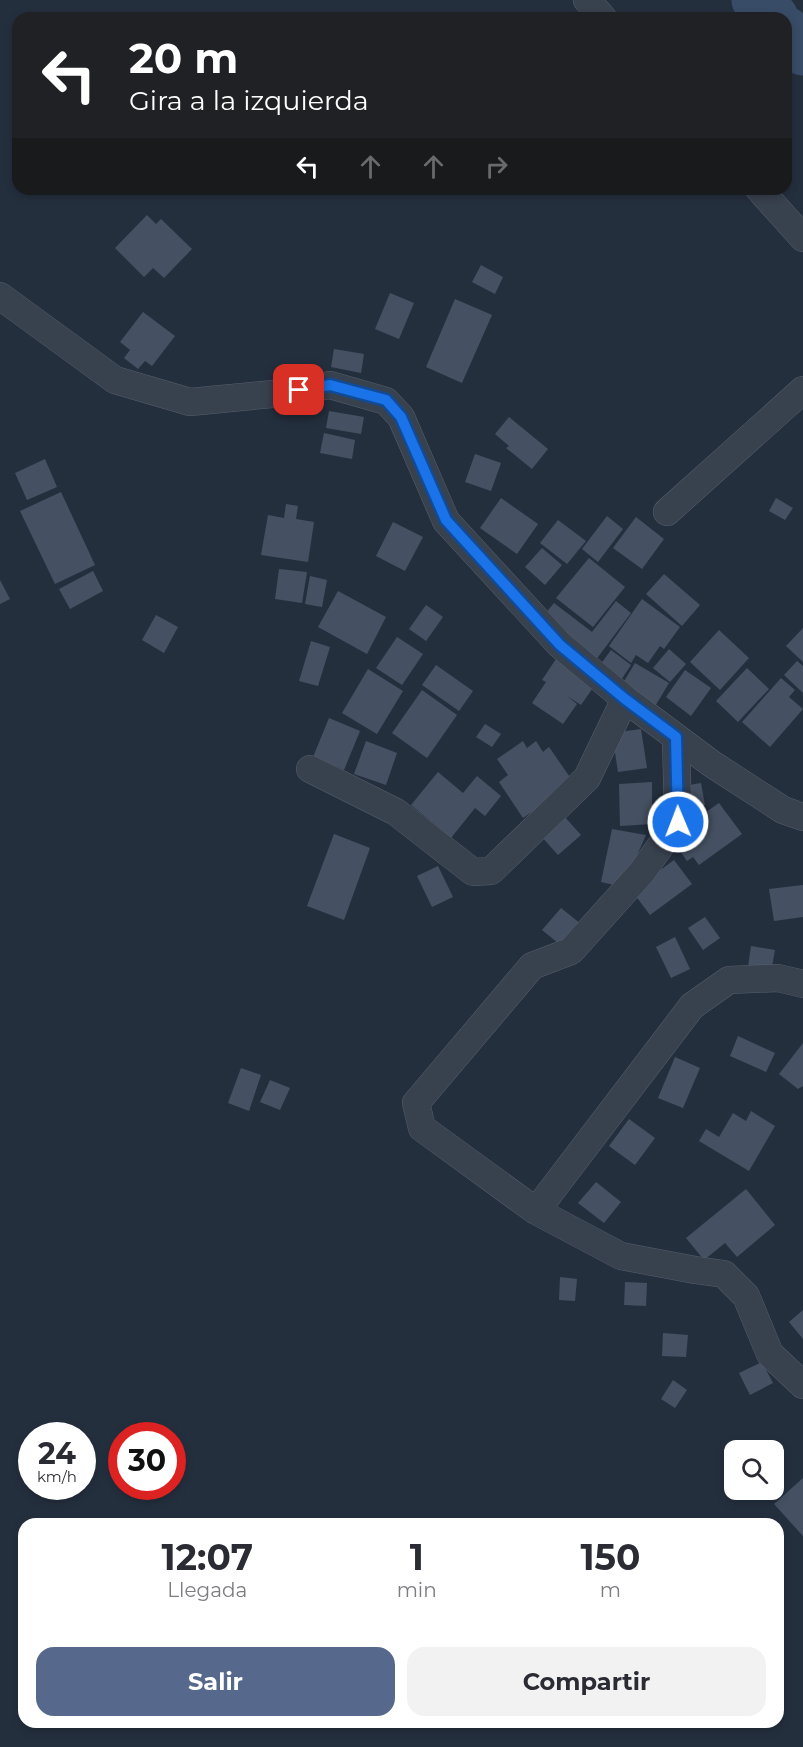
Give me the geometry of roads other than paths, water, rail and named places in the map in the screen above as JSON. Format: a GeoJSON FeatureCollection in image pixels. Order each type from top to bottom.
{"type":"FeatureCollection","features":[{"type":"Feature","properties":{"kind":"street"},"geometry":{"type":"LineString","coordinates":[[587,0],[598,12]]}},
{"type":"Feature","properties":{"kind":"street"},"geometry":{"type":"LineString","coordinates":[[764,195],[803,238]]}},
{"type":"Feature","properties":{"kind":"street"},"geometry":{"type":"LineString","coordinates":[[0,296],[115,380],[190,402],[283,393],[330,385],[386,400],[401,417],[446,520],[560,645],[625,699],[712,764],[783,810],[803,817]]}},
{"type":"Feature","properties":{"kind":"street"},"geometry":{"type":"LineString","coordinates":[[668,512],[803,390]]}},
{"type":"Feature","properties":{"kind":"street"},"geometry":{"type":"LineString","coordinates":[[310,769],[396,812],[473,872],[491,871],[587,778],[625,699]]}},
{"type":"Feature","properties":{"kind":"street"},"geometry":{"type":"LineString","coordinates":[[676,737],[678,822],[642,872],[571,951],[532,966],[416,1103],[423,1128],[536,1211],[621,1256],[724,1274],[746,1296],[770,1354],[803,1385]]}},
{"type":"Feature","properties":{"kind":"street"},"geometry":{"type":"LineString","coordinates":[[536,1211],[692,1006],[729,980],[778,978],[803,984]]}},
{"type":"Feature","properties":{"kind":"waterway"},"geometry":{"type":"LineString","coordinates":[[757,0],[768,12]]}},
{"type":"Feature","properties":{"kind":"waterway"},"geometry":{"type":"LineString","coordinates":[[792,38],[803,50]]}}]}
